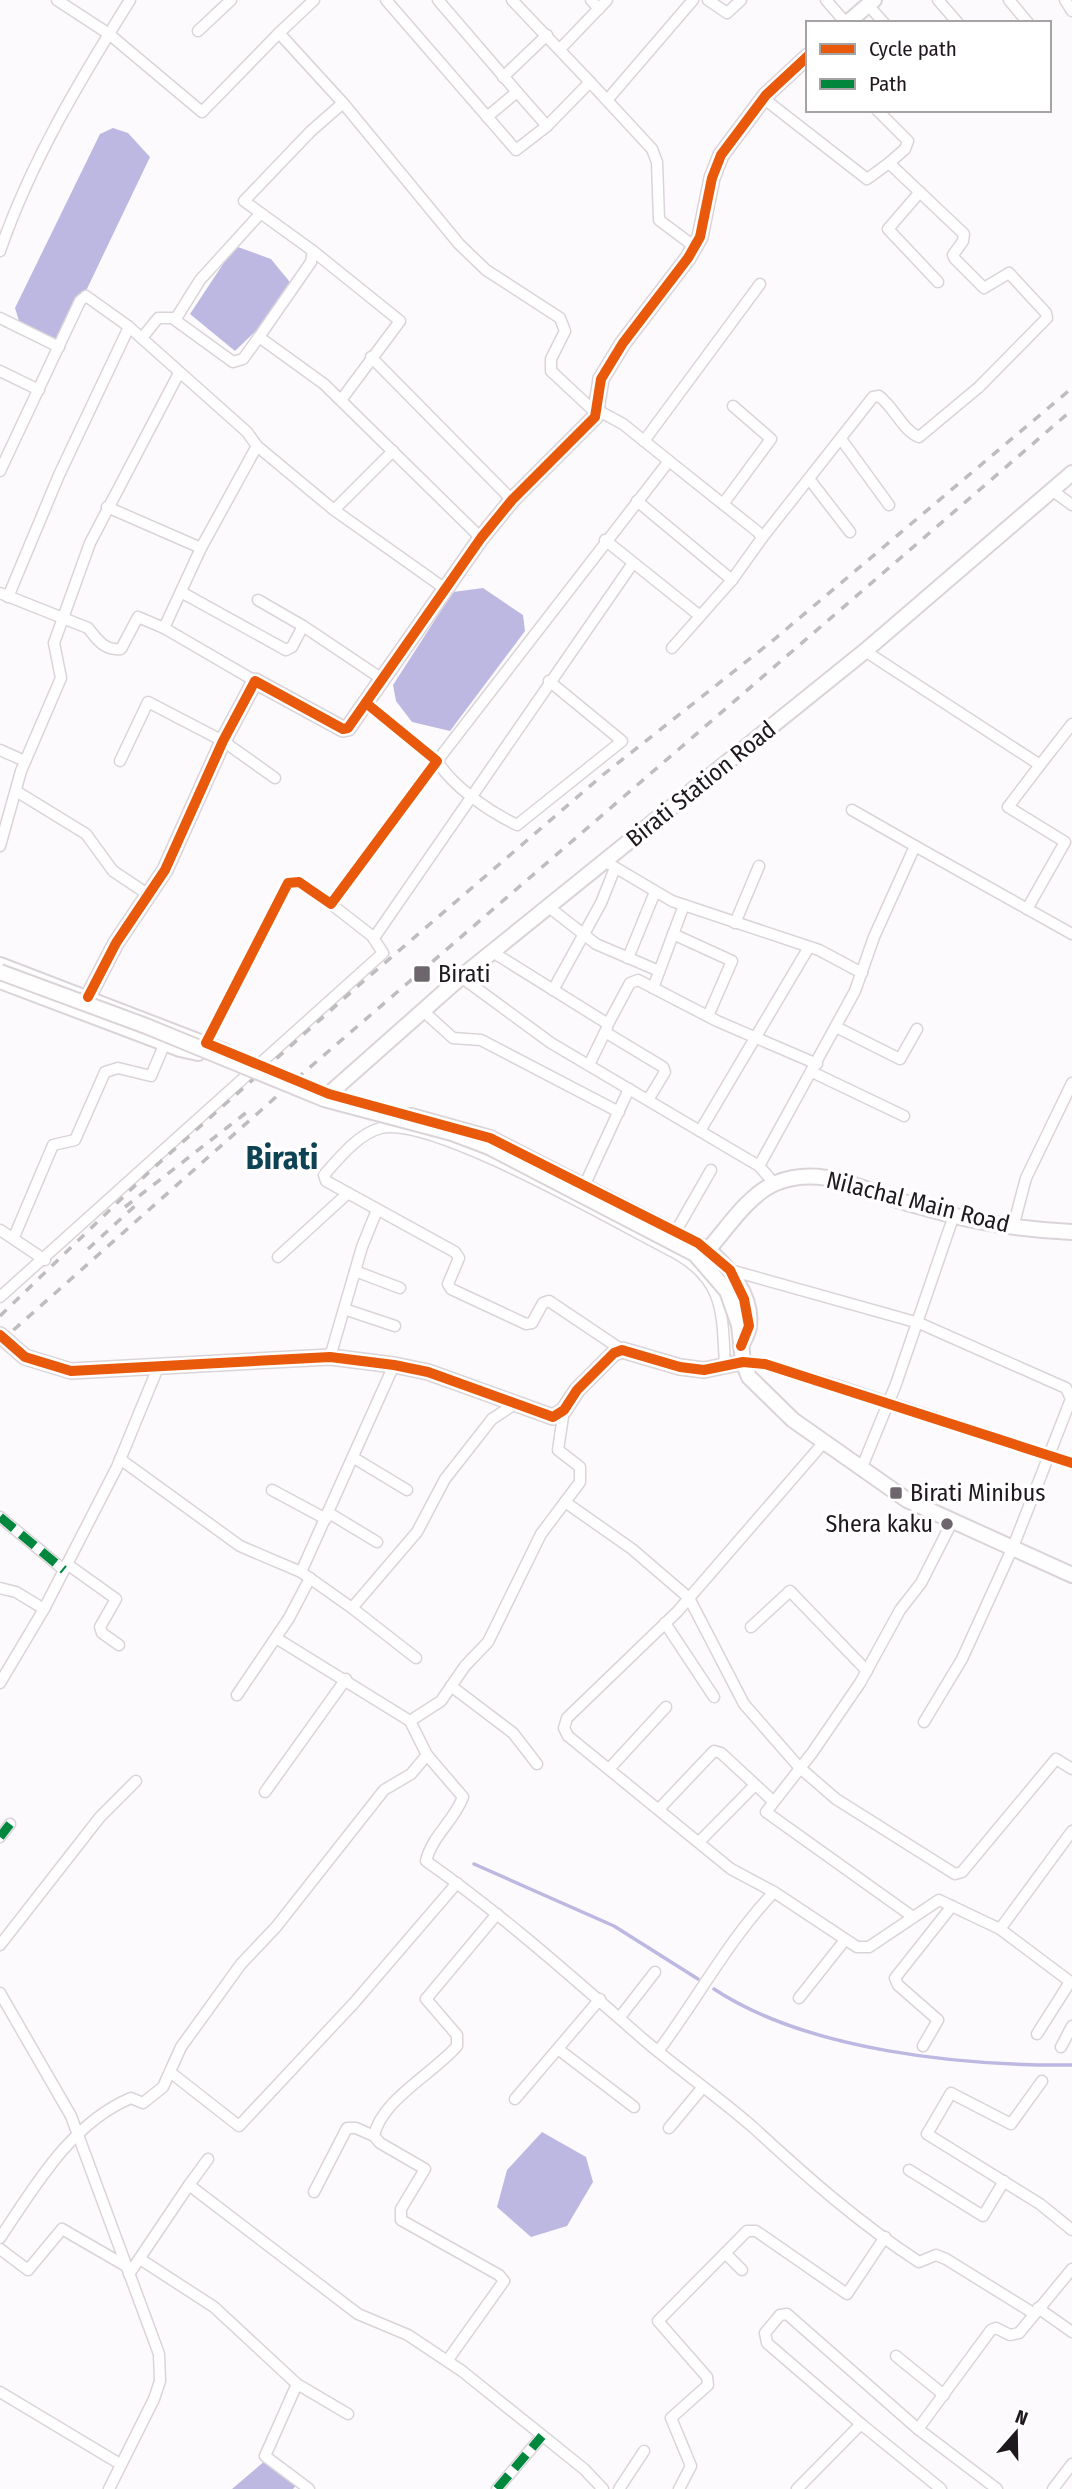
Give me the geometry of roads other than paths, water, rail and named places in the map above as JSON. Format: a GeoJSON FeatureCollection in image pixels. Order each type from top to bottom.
{"type":"FeatureCollection","features":[{"type":"Feature","properties":{"kind":"street"},"geometry":{"type":"LineString","coordinates":[[57,0],[109,34],[202,112],[314,0]]}},
{"type":"Feature","properties":{"kind":"street"},"geometry":{"type":"LineString","coordinates":[[0,251],[3,233],[31,172],[130,0]]}},
{"type":"Feature","properties":{"kind":"street"},"geometry":{"type":"LineString","coordinates":[[198,32],[231,0]]}},
{"type":"Feature","properties":{"kind":"street"},"geometry":{"type":"LineString","coordinates":[[386,0],[516,150],[547,126],[590,82]]}},
{"type":"Feature","properties":{"kind":"street"},"geometry":{"type":"LineString","coordinates":[[438,0],[547,126]]}},
{"type":"Feature","properties":{"kind":"street"},"geometry":{"type":"LineString","coordinates":[[512,0],[608,99],[652,149],[657,162],[659,220],[695,247]]}},
{"type":"Feature","properties":{"kind":"street"},"geometry":{"type":"LineString","coordinates":[[592,0],[599,9]]}},
{"type":"Feature","properties":{"kind":"street"},"geometry":{"type":"LineString","coordinates":[[560,49],[607,0]]}},
{"type":"Feature","properties":{"kind":"street"},"geometry":{"type":"LineString","coordinates":[[608,99],[693,0]]}},
{"type":"Feature","properties":{"kind":"street"},"geometry":{"type":"LineString","coordinates":[[708,0],[727,13],[741,0]]}},
{"type":"Feature","properties":{"kind":"street"},"geometry":{"type":"LineString","coordinates":[[826,0],[845,21]]}},
{"type":"Feature","properties":{"kind":"street"},"geometry":{"type":"LineString","coordinates":[[938,0],[956,21]]}},
{"type":"Feature","properties":{"kind":"street"},"geometry":{"type":"LineString","coordinates":[[1009,0],[1026,21]]}},
{"type":"Feature","properties":{"kind":"street"},"geometry":{"type":"LineString","coordinates":[[1065,0],[1072,11]]}},
{"type":"Feature","properties":{"kind":"street"},"geometry":{"type":"LineString","coordinates":[[849,21],[871,3],[883,21]]}},
{"type":"Feature","properties":{"kind":"street"},"geometry":{"type":"LineString","coordinates":[[279,33],[343,103],[459,244],[486,270],[560,318],[565,331],[551,359],[551,371],[597,411],[644,440],[762,538]]}},
{"type":"Feature","properties":{"kind":"street"},"geometry":{"type":"LineString","coordinates":[[503,76],[547,35]]}},
{"type":"Feature","properties":{"kind":"street"},"geometry":{"type":"LineString","coordinates":[[129,327],[4,595],[88,628],[95,641],[118,650],[136,618],[164,628],[343,729],[348,728],[481,538],[512,500],[597,411],[601,379],[623,343],[695,247],[716,167],[730,141],[763,98],[806,58]]}},
{"type":"Feature","properties":{"kind":"street"},"geometry":{"type":"LineString","coordinates":[[487,117],[517,92]]}},
{"type":"Feature","properties":{"kind":"street"},"geometry":{"type":"LineString","coordinates":[[763,98],[867,178],[905,149],[908,141],[879,112]]}},
{"type":"Feature","properties":{"kind":"street"},"geometry":{"type":"LineString","coordinates":[[341,400],[400,321],[313,251],[246,204],[245,199],[343,103]]}},
{"type":"Feature","properties":{"kind":"street"},"geometry":{"type":"LineString","coordinates":[[672,648],[732,580],[875,396],[890,405],[912,434],[922,436],[979,387],[1047,318],[1046,313],[1009,273],[986,288],[982,286],[953,255],[963,241],[964,234],[889,163]]}},
{"type":"Feature","properties":{"kind":"street"},"geometry":{"type":"LineString","coordinates":[[920,192],[887,226],[938,282]]}},
{"type":"Feature","properties":{"kind":"street"},"geometry":{"type":"LineString","coordinates":[[174,318],[200,280],[260,214]]}},
{"type":"Feature","properties":{"kind":"street"},"geometry":{"type":"LineString","coordinates":[[174,318],[178,324],[233,362],[243,359],[311,262],[313,251]]}},
{"type":"Feature","properties":{"kind":"street"},"geometry":{"type":"LineString","coordinates":[[644,440],[760,284]]}},
{"type":"Feature","properties":{"kind":"street"},"geometry":{"type":"LineString","coordinates":[[0,471],[80,301],[86,296],[142,338],[247,432],[257,446],[334,510],[444,588]]}},
{"type":"Feature","properties":{"kind":"street"},"geometry":{"type":"LineString","coordinates":[[0,318],[59,347]]}},
{"type":"Feature","properties":{"kind":"street"},"geometry":{"type":"LineString","coordinates":[[142,338],[158,318],[174,318]]}},
{"type":"Feature","properties":{"kind":"street"},"geometry":{"type":"LineString","coordinates":[[259,337],[341,400],[481,538]]}},
{"type":"Feature","properties":{"kind":"street"},"geometry":{"type":"LineString","coordinates":[[371,357],[512,500]]}},
{"type":"Feature","properties":{"kind":"street"},"geometry":{"type":"LineString","coordinates":[[0,371],[39,390]]}},
{"type":"Feature","properties":{"kind":"street"},"geometry":{"type":"LineString","coordinates":[[0,846],[25,761],[61,678],[62,671],[54,647],[62,620],[107,507],[179,373]]}},
{"type":"Feature","properties":{"kind":"street"},"geometry":{"type":"LineString","coordinates":[[723,504],[771,439],[733,406]]}},
{"type":"Feature","properties":{"kind":"street"},"geometry":{"type":"LineString","coordinates":[[841,439],[889,505]]}},
{"type":"Feature","properties":{"kind":"street"},"geometry":{"type":"LineString","coordinates":[[164,628],[201,548],[257,446]]}},
{"type":"Feature","properties":{"kind":"street"},"geometry":{"type":"LineString","coordinates":[[334,510],[393,451]]}},
{"type":"Feature","properties":{"kind":"street"},"geometry":{"type":"LineString","coordinates":[[331,904],[605,540],[669,461]]}},
{"type":"Feature","properties":{"kind":"street","name":"Birati Station Road"},"geometry":{"type":"LineString","coordinates":[[329,1094],[461,977],[610,865],[1072,473]]}},
{"type":"Feature","properties":{"kind":"street"},"geometry":{"type":"LineString","coordinates":[[810,480],[850,532]]}},
{"type":"Feature","properties":{"kind":"street"},"geometry":{"type":"LineString","coordinates":[[1053,491],[1072,505]]}},
{"type":"Feature","properties":{"kind":"street"},"geometry":{"type":"LineString","coordinates":[[637,502],[732,580]]}},
{"type":"Feature","properties":{"kind":"street"},"geometry":{"type":"LineString","coordinates":[[107,507],[201,548]]}},
{"type":"Feature","properties":{"kind":"street"},"geometry":{"type":"LineString","coordinates":[[605,540],[700,616]]}},
{"type":"Feature","properties":{"kind":"street"},"geometry":{"type":"LineString","coordinates":[[372,936],[633,563]]}},
{"type":"Feature","properties":{"kind":"street"},"geometry":{"type":"LineString","coordinates":[[181,592],[286,650],[292,647],[303,626]]}},
{"type":"Feature","properties":{"kind":"street"},"geometry":{"type":"LineString","coordinates":[[258,600],[303,626],[382,679]]}},
{"type":"Feature","properties":{"kind":"street"},"geometry":{"type":"LineString","coordinates":[[865,651],[1040,765]]}},
{"type":"Feature","properties":{"kind":"street"},"geometry":{"type":"LineString","coordinates":[[88,997],[103,966],[176,848],[223,741],[255,681]]}},
{"type":"Feature","properties":{"kind":"street"},"geometry":{"type":"LineString","coordinates":[[366,703],[437,761],[447,775],[472,795],[519,825],[568,782],[622,741],[549,681]]}},
{"type":"Feature","properties":{"kind":"street"},"geometry":{"type":"LineString","coordinates":[[120,761],[148,702],[223,741],[275,779]]}},
{"type":"Feature","properties":{"kind":"street"},"geometry":{"type":"LineString","coordinates":[[1027,909],[1065,842],[1008,807],[1072,723]]}},
{"type":"Feature","properties":{"kind":"street"},"geometry":{"type":"LineString","coordinates":[[0,750],[25,761]]}},
{"type":"Feature","properties":{"kind":"street"},"geometry":{"type":"LineString","coordinates":[[16,791],[86,834],[113,871],[149,895]]}},
{"type":"Feature","properties":{"kind":"street"},"geometry":{"type":"LineString","coordinates":[[852,810],[1072,934]]}},
{"type":"Feature","properties":{"kind":"street"},"geometry":{"type":"LineString","coordinates":[[759,1166],[836,1027],[862,973],[874,937],[915,846]]}},
{"type":"Feature","properties":{"kind":"street"},"geometry":{"type":"LineString","coordinates":[[553,989],[583,936],[610,865],[655,892],[684,905],[809,947],[862,973]]}},
{"type":"Feature","properties":{"kind":"street"},"geometry":{"type":"LineString","coordinates":[[735,923],[759,866]]}},
{"type":"Feature","properties":{"kind":"street"},"geometry":{"type":"LineString","coordinates":[[0,981],[180,1049],[201,1052],[288,883],[299,883],[331,904],[372,936],[383,953],[45,1260],[0,1297]]}},
{"type":"Feature","properties":{"kind":"street"},"geometry":{"type":"LineString","coordinates":[[628,958],[655,892]]}},
{"type":"Feature","properties":{"kind":"street"},"geometry":{"type":"LineString","coordinates":[[653,988],[684,905]]}},
{"type":"Feature","properties":{"kind":"street"},"geometry":{"type":"LineString","coordinates":[[550,908],[583,936],[659,971]]}},
{"type":"Feature","properties":{"kind":"street"},"geometry":{"type":"LineString","coordinates":[[673,934],[732,961],[708,1016]]}},
{"type":"Feature","properties":{"kind":"street"},"geometry":{"type":"LineString","coordinates":[[700,1131],[757,1039],[809,947]]}},
{"type":"Feature","properties":{"kind":"street"},"geometry":{"type":"LineString","coordinates":[[494,953],[553,989],[663,1067],[664,1076],[648,1100]]}},
{"type":"Feature","properties":{"kind":"street"},"geometry":{"type":"LineString","coordinates":[[0,965],[206,1043],[329,1094],[478,1133],[676,1231],[708,1250],[730,1270],[747,1311],[749,1326],[741,1346]]}},
{"type":"Feature","properties":{"kind":"street"},"geometry":{"type":"LineString","coordinates":[[0,972],[146,1026],[324,1099],[452,1133],[489,1147],[695,1254],[727,1291],[739,1325],[743,1362],[758,1388],[793,1420],[907,1500],[1072,1575]]}},
{"type":"Feature","properties":{"kind":"street"},"geometry":{"type":"LineString","coordinates":[[461,977],[551,1043],[759,1166],[774,1184]]}},
{"type":"Feature","properties":{"kind":"street"},"geometry":{"type":"LineString","coordinates":[[589,1065],[632,981],[638,980],[904,1116]]}},
{"type":"Feature","properties":{"kind":"street"},"geometry":{"type":"LineString","coordinates":[[422,1010],[453,1038],[481,1040],[618,1112]]}},
{"type":"Feature","properties":{"kind":"street"},"geometry":{"type":"LineString","coordinates":[[836,1027],[900,1059],[917,1029]]}},
{"type":"Feature","properties":{"kind":"street"},"geometry":{"type":"LineString","coordinates":[[14,1237],[53,1145],[75,1140],[105,1072],[118,1068],[151,1076],[165,1043]]}},
{"type":"Feature","properties":{"kind":"street"},"geometry":{"type":"LineString","coordinates":[[1013,1227],[1027,1178],[1072,1083]]}},
{"type":"Feature","properties":{"kind":"street"},"geometry":{"type":"LineString","coordinates":[[584,1184],[629,1089]]}},
{"type":"Feature","properties":{"kind":"street"},"geometry":{"type":"LineString","coordinates":[[725,1365],[722,1313],[718,1297],[698,1268],[674,1252],[499,1162],[410,1130],[383,1128],[362,1138],[324,1175],[324,1180],[347,1194],[457,1255],[448,1284],[451,1289],[526,1324],[532,1323],[544,1303],[549,1301],[622,1350],[680,1367],[704,1370],[743,1362],[765,1364],[1048,1453],[1072,1463]]}},
{"type":"Feature","properties":{"kind":"street"},"geometry":{"type":"LineString","coordinates":[[676,1231],[711,1170]]}},
{"type":"Feature","properties":{"kind":"street","name":"Nilachal Main Road"},"geometry":{"type":"LineString","coordinates":[[708,1250],[750,1202],[774,1184],[802,1176],[839,1178],[894,1199],[954,1215],[1013,1227],[1072,1232]]}},
{"type":"Feature","properties":{"kind":"street"},"geometry":{"type":"LineString","coordinates":[[278,1257],[347,1194]]}},
{"type":"Feature","properties":{"kind":"street"},"geometry":{"type":"LineString","coordinates":[[330,1357],[355,1271],[377,1210]]}},
{"type":"Feature","properties":{"kind":"street"},"geometry":{"type":"LineString","coordinates":[[862,1467],[919,1323],[954,1215]]}},
{"type":"Feature","properties":{"kind":"street"},"geometry":{"type":"LineString","coordinates":[[0,1230],[45,1260]]}},
{"type":"Feature","properties":{"kind":"street"},"geometry":{"type":"LineString","coordinates":[[730,1270],[919,1323],[1066,1388],[1071,1399],[1013,1547],[962,1659],[924,1723]]}},
{"type":"Feature","properties":{"kind":"street"},"geometry":{"type":"LineString","coordinates":[[355,1271],[400,1288]]}},
{"type":"Feature","properties":{"kind":"street"},"geometry":{"type":"LineString","coordinates":[[344,1309],[395,1326]]}},
{"type":"Feature","properties":{"kind":"street"},"geometry":{"type":"LineString","coordinates":[[0,1335],[25,1357],[71,1371],[159,1364],[330,1357],[428,1372],[553,1417],[564,1410]]}},
{"type":"Feature","properties":{"kind":"street"},"geometry":{"type":"LineString","coordinates":[[410,1721],[441,1702],[465,1666],[488,1642],[541,1534],[580,1482],[580,1467],[558,1450],[564,1410],[577,1390],[614,1353],[622,1350]]}},
{"type":"Feature","properties":{"kind":"street"},"geometry":{"type":"LineString","coordinates":[[0,1684],[66,1567],[120,1459],[159,1364]]}},
{"type":"Feature","properties":{"kind":"street"},"geometry":{"type":"LineString","coordinates":[[237,1695],[276,1638],[394,1365]]}},
{"type":"Feature","properties":{"kind":"street"},"geometry":{"type":"LineString","coordinates":[[352,1608],[417,1532],[445,1479],[492,1419],[515,1404]]}},
{"type":"Feature","properties":{"kind":"street"},"geometry":{"type":"LineString","coordinates":[[825,1441],[689,1598],[563,1724],[568,1735],[731,1869],[774,1892],[857,1947],[869,1947],[939,1900],[1000,1929],[1071,1982],[1037,2034]]}},
{"type":"Feature","properties":{"kind":"street"},"geometry":{"type":"LineString","coordinates":[[354,1458],[407,1490]]}},
{"type":"Feature","properties":{"kind":"street"},"geometry":{"type":"LineString","coordinates":[[120,1459],[240,1546],[305,1575],[415,1658]]}},
{"type":"Feature","properties":{"kind":"street"},"geometry":{"type":"LineString","coordinates":[[272,1490],[377,1542]]}},
{"type":"Feature","properties":{"kind":"street"},"geometry":{"type":"LineString","coordinates":[[565,1502],[632,1549],[689,1598],[744,1704],[799,1767],[836,1799],[958,1875],[1056,1759],[1072,1769]]}},
{"type":"Feature","properties":{"kind":"street"},"geometry":{"type":"LineString","coordinates":[[0,1517],[66,1567],[116,1599],[100,1628],[102,1633],[119,1645]]}},
{"type":"Feature","properties":{"kind":"street"},"geometry":{"type":"LineString","coordinates":[[913,1917],[766,1812],[819,1743],[867,1671],[900,1610],[921,1583],[952,1522]]}},
{"type":"Feature","properties":{"kind":"street"},"geometry":{"type":"LineString","coordinates":[[0,1588],[16,1592],[44,1608]]}},
{"type":"Feature","properties":{"kind":"street"},"geometry":{"type":"LineString","coordinates":[[751,1627],[790,1591],[867,1671]]}},
{"type":"Feature","properties":{"kind":"street"},"geometry":{"type":"LineString","coordinates":[[665,1623],[714,1696]]}},
{"type":"Feature","properties":{"kind":"street"},"geometry":{"type":"LineString","coordinates":[[276,1638],[410,1721],[427,1755],[463,1797],[457,1813],[429,1847],[426,1861],[498,1914],[600,1998],[754,2128],[827,2196],[919,2262],[936,2255],[946,2259],[1072,2332]]}},
{"type":"Feature","properties":{"kind":"street"},"geometry":{"type":"LineString","coordinates":[[265,1792],[345,1679]]}},
{"type":"Feature","properties":{"kind":"street"},"geometry":{"type":"LineString","coordinates":[[451,1686],[513,1733],[537,1765]]}},
{"type":"Feature","properties":{"kind":"street"},"geometry":{"type":"LineString","coordinates":[[609,1769],[667,1707]]}},
{"type":"Feature","properties":{"kind":"street"},"geometry":{"type":"LineString","coordinates":[[659,1810],[714,1751],[721,1753],[773,1801]]}},
{"type":"Feature","properties":{"kind":"street"},"geometry":{"type":"LineString","coordinates":[[0,2238],[48,2168],[78,2134],[120,2103],[131,2098],[143,2103],[163,2087],[181,2047],[241,1964],[276,1927],[384,1790],[411,1774],[427,1755]]}},
{"type":"Feature","properties":{"kind":"street"},"geometry":{"type":"LineString","coordinates":[[0,1945],[79,1844],[136,1781]]}},
{"type":"Feature","properties":{"kind":"street"},"geometry":{"type":"LineString","coordinates":[[699,1842],[755,1785]]}},
{"type":"Feature","properties":{"kind":"street"},"geometry":{"type":"LineString","coordinates":[[0,1837],[10,1825]]}},
{"type":"Feature","properties":{"kind":"street"},"geometry":{"type":"LineString","coordinates":[[1000,1929],[1072,1831]]}},
{"type":"Feature","properties":{"kind":"street"},"geometry":{"type":"LineString","coordinates":[[170,2072],[239,2126],[362,1994],[457,1883]]}},
{"type":"Feature","properties":{"kind":"street"},"geometry":{"type":"LineString","coordinates":[[659,2050],[692,2007],[749,1918],[774,1892]]}},
{"type":"Feature","properties":{"kind":"street"},"geometry":{"type":"LineString","coordinates":[[923,2046],[938,2020],[898,1985],[895,1978],[952,1906]]}},
{"type":"Feature","properties":{"kind":"street"},"geometry":{"type":"LineString","coordinates":[[374,2136],[377,2124],[390,2107],[457,2046],[457,2035],[426,1999],[498,1914]]}},
{"type":"Feature","properties":{"kind":"street"},"geometry":{"type":"LineString","coordinates":[[799,1998],[845,1940]]}},
{"type":"Feature","properties":{"kind":"street"},"geometry":{"type":"LineString","coordinates":[[620,2017],[655,1972]]}},
{"type":"Feature","properties":{"kind":"street"},"geometry":{"type":"LineString","coordinates":[[0,1993],[71,2116],[159,2354],[160,2381],[145,2420],[120,2464],[111,2488]]}},
{"type":"Feature","properties":{"kind":"street"},"geometry":{"type":"LineString","coordinates":[[514,2099],[600,1998]]}},
{"type":"Feature","properties":{"kind":"street"},"geometry":{"type":"LineString","coordinates":[[1061,2047],[1072,2026]]}},
{"type":"Feature","properties":{"kind":"street"},"geometry":{"type":"LineString","coordinates":[[558,2049],[634,2107]]}},
{"type":"Feature","properties":{"kind":"street"},"geometry":{"type":"LineString","coordinates":[[1042,2081],[1011,2124],[951,2092],[927,2134],[1040,2204],[1072,2231]]}},
{"type":"Feature","properties":{"kind":"street"},"geometry":{"type":"LineString","coordinates":[[669,2128],[703,2087]]}},
{"type":"Feature","properties":{"kind":"street"},"geometry":{"type":"LineString","coordinates":[[314,2192],[347,2128],[356,2128],[374,2136],[380,2143],[425,2169],[398,2214],[401,2220],[499,2275],[504,2281],[447,2361]]}},
{"type":"Feature","properties":{"kind":"street"},"geometry":{"type":"LineString","coordinates":[[128,2270],[139,2259],[208,2158]]}},
{"type":"Feature","properties":{"kind":"street"},"geometry":{"type":"LineString","coordinates":[[909,2170],[983,2216],[1004,2181]]}},
{"type":"Feature","properties":{"kind":"street"},"geometry":{"type":"LineString","coordinates":[[189,2185],[358,2314],[408,2335],[447,2361],[542,2436],[603,2489]]}},
{"type":"Feature","properties":{"kind":"street"},"geometry":{"type":"LineString","coordinates":[[0,2249],[28,2270],[62,2229],[128,2270]]}},
{"type":"Feature","properties":{"kind":"street"},"geometry":{"type":"LineString","coordinates":[[680,2489],[691,2466],[671,2418],[708,2385],[707,2377],[658,2321],[747,2231],[756,2231],[847,2294],[885,2237]]}},
{"type":"Feature","properties":{"kind":"street"},"geometry":{"type":"LineString","coordinates":[[726,2254],[742,2270]]}},
{"type":"Feature","properties":{"kind":"street"},"geometry":{"type":"LineString","coordinates":[[139,2259],[214,2308],[298,2384],[348,2414]]}},
{"type":"Feature","properties":{"kind":"street"},"geometry":{"type":"LineString","coordinates":[[918,2429],[991,2330],[996,2328],[1014,2335],[1072,2269]]}},
{"type":"Feature","properties":{"kind":"street"},"geometry":{"type":"LineString","coordinates":[[941,2489],[767,2343],[765,2333],[780,2315],[788,2314],[918,2429],[997,2489]]}},
{"type":"Feature","properties":{"kind":"street"},"geometry":{"type":"LineString","coordinates":[[896,2356],[944,2395]]}},
{"type":"Feature","properties":{"kind":"street"},"geometry":{"type":"LineString","coordinates":[[298,2384],[265,2456],[309,2489]]}},
{"type":"Feature","properties":{"kind":"street"},"geometry":{"type":"LineString","coordinates":[[0,2392],[120,2464]]}},
{"type":"Feature","properties":{"kind":"street"},"geometry":{"type":"LineString","coordinates":[[797,2489],[861,2424]]}},
{"type":"Feature","properties":{"kind":"street"},"geometry":{"type":"LineString","coordinates":[[497,2489],[542,2436]]}},
{"type":"Feature","properties":{"kind":"street"},"geometry":{"type":"LineString","coordinates":[[619,2489],[644,2451]]}},
{"type":"Feature","properties":{"kind":"street"},"geometry":{"type":"LineString","coordinates":[[1053,2489],[1072,2464]]}},
{"type":"Feature","properties":{"kind":"waterway"},"geometry":{"type":"LineString","coordinates":[[474,1864],[614,1926],[698,1979]]}},
{"type":"Feature","properties":{"kind":"waterway"},"geometry":{"type":"LineString","coordinates":[[714,1989],[752,2010],[794,2027],[887,2051],[983,2062],[1072,2065]]}},
{"type":"Feature","properties":{"kind":"railway"},"geometry":{"type":"LineString","coordinates":[[0,1316],[150,1171],[358,986],[604,774],[771,642],[1072,388]]}},
{"type":"Feature","properties":{"kind":"railway"},"geometry":{"type":"LineString","coordinates":[[0,1342],[294,1081],[1072,410]]}},
{"type":"Feature","properties":{"kind":"railway"},"geometry":{"type":"LineString","coordinates":[[125,1207],[247,1112]]}},
{"type":"Feature","properties":{"kind":"railway"},"geometry":{"type":"LineString","coordinates":[[88,1249],[137,1204]]}},
{"type":"Feature","properties":{"kind":"place","name":"Birati"},"geometry":{"type":"Point","coordinates":[422,974]}},
{"type":"Feature","properties":{"kind":"place","name":"Birati Minibus"},"geometry":{"type":"Point","coordinates":[896,1493]}},
{"type":"Feature","properties":{"kind":"place","name":"Shera kaku"},"geometry":{"type":"Point","coordinates":[947,1524]}},
{"type":"Feature","properties":{"kind":"district","name":"Birati"},"geometry":{"type":"Point","coordinates":[282,1158]}}]}
